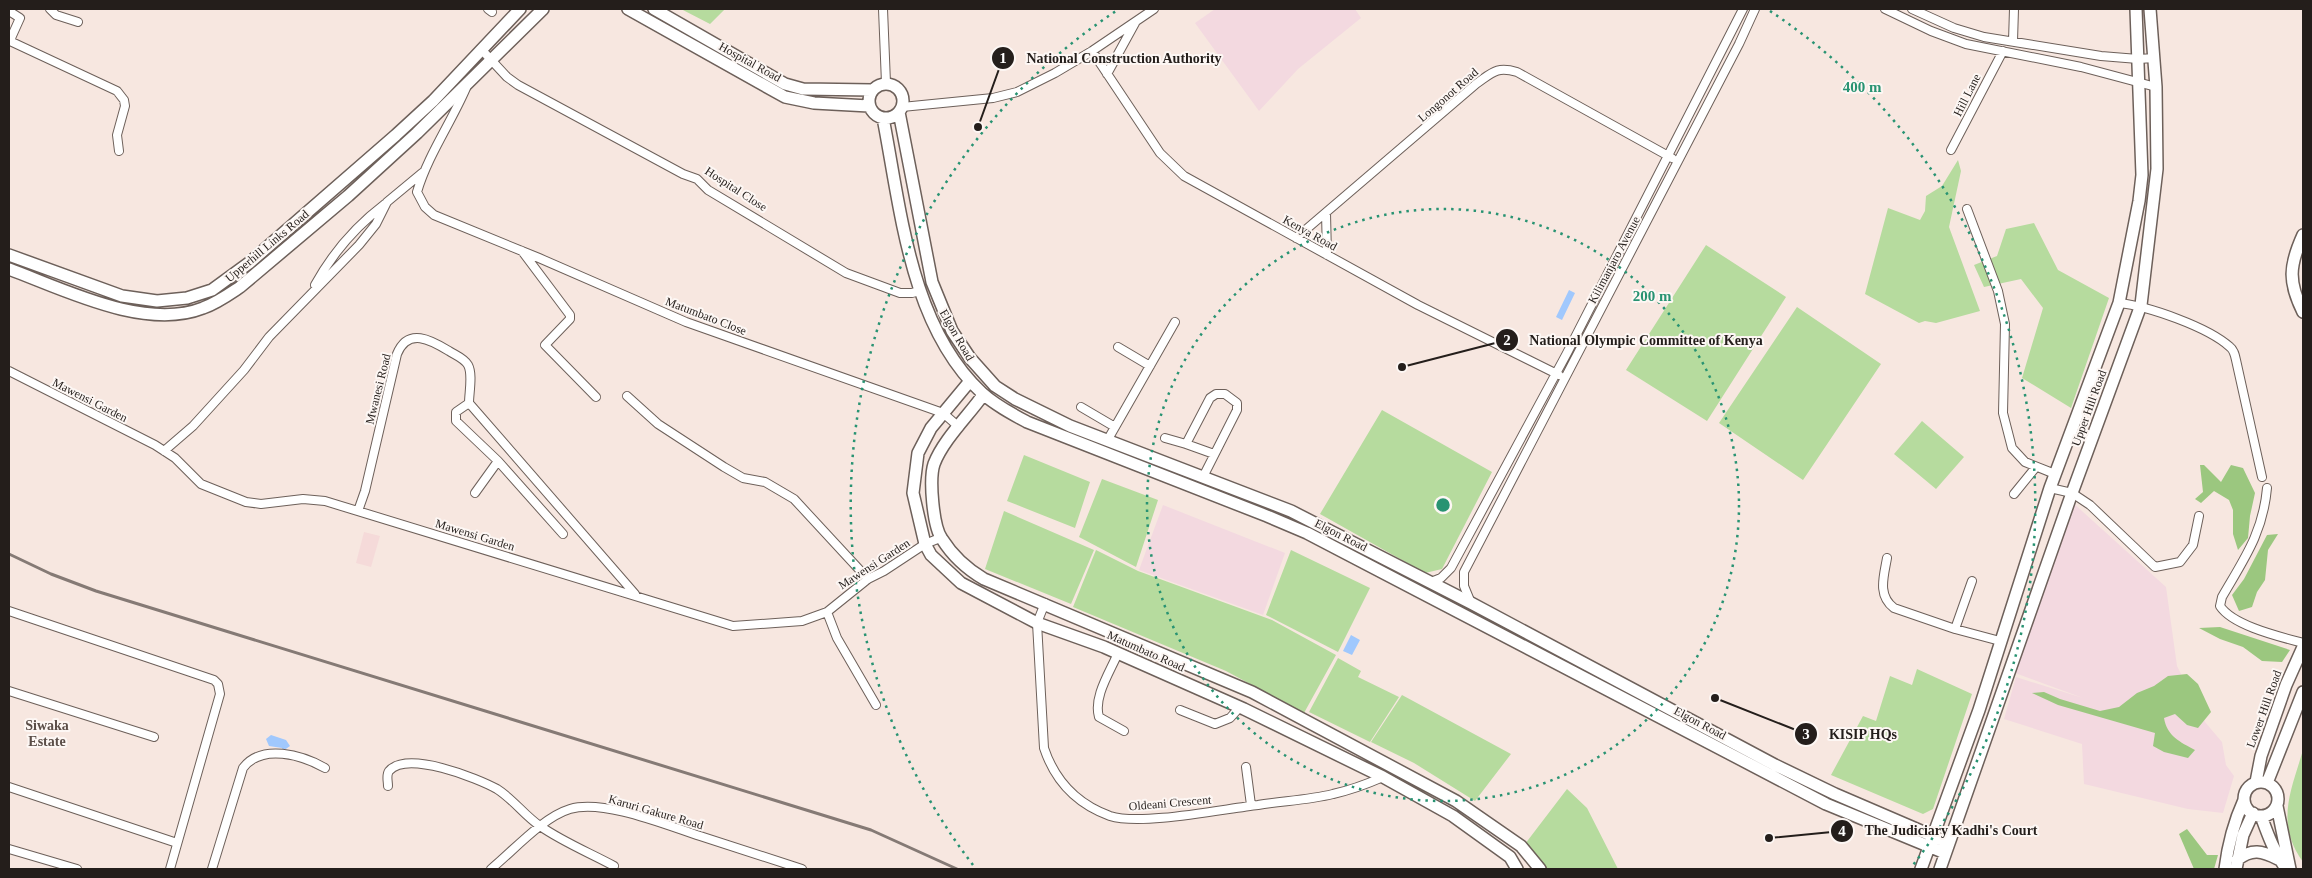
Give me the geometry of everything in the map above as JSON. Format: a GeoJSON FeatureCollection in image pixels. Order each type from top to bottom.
{"type":"FeatureCollection","features":[{"type":"Feature","properties":{"kind":"street"},"geometry":{"type":"LineString","coordinates":[[50,9],[56,15],[78,22]]}},
{"type":"Feature","properties":{"kind":"street"},"geometry":{"type":"LineString","coordinates":[[481,49],[520,9]]}},
{"type":"Feature","properties":{"kind":"street"},"geometry":{"type":"LineString","coordinates":[[491,60],[543,9]]}},
{"type":"Feature","properties":{"kind":"street","name":"Hospital Road"},"geometry":{"type":"LineString","coordinates":[[628,9],[785,97],[814,102],[869,106]]}},
{"type":"Feature","properties":{"kind":"street","name":"Hospital Road"},"geometry":{"type":"LineString","coordinates":[[654,9],[785,84],[803,89],[872,90]]}},
{"type":"Feature","properties":{"kind":"street"},"geometry":{"type":"LineString","coordinates":[[883,9],[886,84]]}},
{"type":"Feature","properties":{"kind":"street"},"geometry":{"type":"LineString","coordinates":[[900,110],[902,96],[900,91],[892,84],[878,85],[869,95],[869,106],[875,115],[883,118],[891,118],[900,110],[1005,96],[1032,85],[1092,51],[1154,9]]}},
{"type":"Feature","properties":{"kind":"street","name":"Kilimanjaro Avenue"},"geometry":{"type":"LineString","coordinates":[[1431,582],[1440,578],[1451,568],[1556,374],[1742,9]]}},
{"type":"Feature","properties":{"kind":"street","name":"Kilimanjaro Avenue"},"geometry":{"type":"LineString","coordinates":[[1471,603],[1464,586],[1464,572],[1756,9]]}},
{"type":"Feature","properties":{"kind":"street"},"geometry":{"type":"LineString","coordinates":[[1885,9],[1947,38],[1984,48],[2139,81],[2156,87]]}},
{"type":"Feature","properties":{"kind":"street"},"geometry":{"type":"LineString","coordinates":[[1912,9],[1969,33],[2101,56],[2138,59],[2154,58]]}},
{"type":"Feature","properties":{"kind":"street"},"geometry":{"type":"LineString","coordinates":[[2013,41],[2014,9]]}},
{"type":"Feature","properties":{"kind":"street","name":"Upper Hill Road"},"geometry":{"type":"LineString","coordinates":[[1921,869],[1979,710],[2050,488],[2119,302],[2128,266],[2142,175],[2136,9]]}},
{"type":"Feature","properties":{"kind":"street","name":"Upper Hill Road"},"geometry":{"type":"LineString","coordinates":[[1940,869],[2072,493],[2141,305],[2156,169],[2156,87],[2150,9]]}},
{"type":"Feature","properties":{"kind":"street"},"geometry":{"type":"LineString","coordinates":[[9,12],[20,18],[11,38],[12,42],[111,88],[122,96],[125,106],[117,135],[119,151]]}},
{"type":"Feature","properties":{"kind":"street"},"geometry":{"type":"LineString","coordinates":[[1107,74],[1136,21]]}},
{"type":"Feature","properties":{"kind":"street","name":"Hospital Close"},"geometry":{"type":"LineString","coordinates":[[481,49],[518,85],[683,174],[697,179],[708,190],[846,273],[900,293],[912,293],[920,290]]}},
{"type":"Feature","properties":{"kind":"street","name":"Upperhill Links Road"},"geometry":{"type":"LineString","coordinates":[[9,255],[122,296],[157,301],[187,298],[212,290],[249,263],[344,182],[432,101],[481,49]]}},
{"type":"Feature","properties":{"kind":"street","name":"Kenya Road"},"geometry":{"type":"LineString","coordinates":[[1092,51],[1160,154],[1184,176],[1418,305],[1565,378]]}},
{"type":"Feature","properties":{"kind":"street","name":"Hill Lane"},"geometry":{"type":"LineString","coordinates":[[1951,150],[2003,51]]}},
{"type":"Feature","properties":{"kind":"street","name":"Upperhill Links Road"},"geometry":{"type":"LineString","coordinates":[[9,269],[114,307],[158,314],[182,313],[202,309],[225,298],[240,287],[348,196],[491,60]]}},
{"type":"Feature","properties":{"kind":"street","name":"Longonot Road"},"geometry":{"type":"LineString","coordinates":[[1296,238],[1476,84],[1495,70],[1504,68],[1517,72],[1678,162]]}},
{"type":"Feature","properties":{"kind":"street"},"geometry":{"type":"LineString","coordinates":[[310,294],[323,270],[365,219],[422,174],[455,112],[467,84]]}},
{"type":"Feature","properties":{"kind":"street","name":"Elgon Road"},"geometry":{"type":"LineString","coordinates":[[900,110],[926,261],[932,282],[952,331],[970,358],[995,386],[1038,412],[1107,441],[1291,511],[1431,582],[1783,768],[1947,848]]}},
{"type":"Feature","properties":{"kind":"street","name":"Elgon Road"},"geometry":{"type":"LineString","coordinates":[[883,118],[903,222],[926,310],[956,365],[983,395],[1027,422],[1307,533],[1818,800],[1931,841]]}},
{"type":"Feature","properties":{"kind":"street","name":"Matumbato Close"},"geometry":{"type":"LineString","coordinates":[[422,174],[416,192],[425,207],[446,221],[520,250],[686,322],[944,413],[959,427]]}},
{"type":"Feature","properties":{"kind":"street"},"geometry":{"type":"LineString","coordinates":[[164,451],[193,426],[244,370],[269,337],[359,245],[376,224],[387,202]]}},
{"type":"Feature","properties":{"kind":"street"},"geometry":{"type":"LineString","coordinates":[[1967,209],[1998,291],[2005,324],[2003,413],[2012,448],[2017,455],[2036,467],[2055,474]]}},
{"type":"Feature","properties":{"kind":"street"},"geometry":{"type":"LineString","coordinates":[[1326,213],[1327,255]]}},
{"type":"Feature","properties":{"kind":"street"},"geometry":{"type":"LineString","coordinates":[[2303,236],[2293,260],[2291,277],[2303,312]]}},
{"type":"Feature","properties":{"kind":"street"},"geometry":{"type":"LineString","coordinates":[[520,250],[570,315],[570,318],[544,345],[596,397]]}},
{"type":"Feature","properties":{"kind":"street"},"geometry":{"type":"LineString","coordinates":[[2119,302],[2141,305],[2180,320],[2230,347],[2234,352],[2262,477]]}},
{"type":"Feature","properties":{"kind":"street"},"geometry":{"type":"LineString","coordinates":[[1107,441],[1175,322]]}},
{"type":"Feature","properties":{"kind":"street","name":"Mwanesi Road"},"geometry":{"type":"LineString","coordinates":[[358,511],[365,492],[397,354],[402,345],[416,338],[424,337],[465,361],[469,369],[469,403]]}},
{"type":"Feature","properties":{"kind":"street"},"geometry":{"type":"LineString","coordinates":[[1118,347],[1150,366]]}},
{"type":"Feature","properties":{"kind":"street","name":"Mawensi Garden"},"geometry":{"type":"LineString","coordinates":[[9,371],[164,451],[175,458],[201,484],[216,492],[246,502],[261,504],[303,499],[324,501],[733,626],[802,620],[826,612],[868,579],[884,571],[925,544],[940,538]]}},
{"type":"Feature","properties":{"kind":"street","name":"Matumbato Road"},"geometry":{"type":"LineString","coordinates":[[970,381],[931,428],[918,453],[913,493],[925,544],[932,555],[961,583],[1037,622],[1122,655],[1242,708],[1383,777],[1454,816],[1510,857],[1517,869]]}},
{"type":"Feature","properties":{"kind":"street"},"geometry":{"type":"LineString","coordinates":[[1186,444],[1210,398],[1216,394],[1226,394],[1237,403],[1237,410],[1203,477]]}},
{"type":"Feature","properties":{"kind":"street","name":"Matumbato Road"},"geometry":{"type":"LineString","coordinates":[[983,395],[934,464],[931,481],[940,538],[957,558],[975,574],[1252,692],[1456,801],[1521,846],[1540,869]]}},
{"type":"Feature","properties":{"kind":"street"},"geometry":{"type":"LineString","coordinates":[[627,396],[658,424],[724,467],[743,478],[765,482],[794,499],[868,579]]}},
{"type":"Feature","properties":{"kind":"street"},"geometry":{"type":"LineString","coordinates":[[563,534],[498,461],[456,421],[456,412],[469,403],[635,595]]}},
{"type":"Feature","properties":{"kind":"street"},"geometry":{"type":"LineString","coordinates":[[1081,407],[1115,427]]}},
{"type":"Feature","properties":{"kind":"street"},"geometry":{"type":"LineString","coordinates":[[2079,410],[2100,416]]}},
{"type":"Feature","properties":{"kind":"street"},"geometry":{"type":"LineString","coordinates":[[1165,438],[1214,454]]}},
{"type":"Feature","properties":{"kind":"street"},"geometry":{"type":"LineString","coordinates":[[475,493],[498,461]]}},
{"type":"Feature","properties":{"kind":"street"},"geometry":{"type":"LineString","coordinates":[[2014,494],[2036,467]]}},
{"type":"Feature","properties":{"kind":"street"},"geometry":{"type":"LineString","coordinates":[[2050,488],[2072,493],[2090,505],[2156,567],[2180,562],[2193,546],[2198,516]]}},
{"type":"Feature","properties":{"kind":"street"},"geometry":{"type":"LineString","coordinates":[[2267,488],[2265,508],[2255,540],[2222,598],[2220,606],[2225,614],[2242,622],[2303,645]]}},
{"type":"Feature","properties":{"kind":"street"},"geometry":{"type":"LineString","coordinates":[[1887,558],[1882,590],[1889,604],[1901,612],[2000,641]]}},
{"type":"Feature","properties":{"kind":"street"},"geometry":{"type":"LineString","coordinates":[[1955,629],[1972,581]]}},
{"type":"Feature","properties":{"kind":"street"},"geometry":{"type":"LineString","coordinates":[[1008,607],[1014,591]]}},
{"type":"Feature","properties":{"kind":"street","name":"Oldeani Crescent"},"geometry":{"type":"LineString","coordinates":[[1045,603],[1037,622],[1044,748],[1054,772],[1068,791],[1092,807],[1111,816],[1125,819],[1166,817],[1332,795],[1366,785],[1383,777]]}},
{"type":"Feature","properties":{"kind":"street"},"geometry":{"type":"LineString","coordinates":[[9,611],[214,680],[218,684],[220,694],[170,869]]}},
{"type":"Feature","properties":{"kind":"street"},"geometry":{"type":"LineString","coordinates":[[826,612],[837,638],[876,705]]}},
{"type":"Feature","properties":{"kind":"street"},"geometry":{"type":"LineString","coordinates":[[1124,731],[1099,717],[1096,710],[1098,698],[1122,655],[1133,640]]}},
{"type":"Feature","properties":{"kind":"street","name":"Lower Hill Road"},"geometry":{"type":"LineString","coordinates":[[2262,783],[2261,756],[2286,685],[2303,645]]}},
{"type":"Feature","properties":{"kind":"street"},"geometry":{"type":"LineString","coordinates":[[1194,688],[1203,670]]}},
{"type":"Feature","properties":{"kind":"street"},"geometry":{"type":"LineString","coordinates":[[9,691],[154,737]]}},
{"type":"Feature","properties":{"kind":"street"},"geometry":{"type":"LineString","coordinates":[[1180,710],[1214,724],[1230,718],[1242,708],[1252,692]]}},
{"type":"Feature","properties":{"kind":"street"},"geometry":{"type":"LineString","coordinates":[[2225,869],[2228,848],[2247,789],[2262,783],[2303,692]]}},
{"type":"Feature","properties":{"kind":"street"},"geometry":{"type":"LineString","coordinates":[[212,869],[243,768],[248,762],[258,755],[278,754],[305,757],[325,768]]}},
{"type":"Feature","properties":{"kind":"street"},"geometry":{"type":"LineString","coordinates":[[388,786],[387,776],[394,768],[411,763],[428,764],[477,780],[498,790],[541,827],[614,866]]}},
{"type":"Feature","properties":{"kind":"street"},"geometry":{"type":"LineString","coordinates":[[1246,767],[1251,805]]}},
{"type":"Feature","properties":{"kind":"street"},"geometry":{"type":"LineString","coordinates":[[2262,783],[2276,790],[2278,795],[2277,806],[2290,869]]}},
{"type":"Feature","properties":{"kind":"street"},"geometry":{"type":"LineString","coordinates":[[9,787],[177,843]]}},
{"type":"Feature","properties":{"kind":"street"},"geometry":{"type":"LineString","coordinates":[[2244,800],[2249,810],[2257,814],[2270,813],[2277,806]]}},
{"type":"Feature","properties":{"kind":"street","name":"Karuri Gakure Road"},"geometry":{"type":"LineString","coordinates":[[492,869],[541,827],[568,810],[584,806],[599,807],[644,818],[802,869]]}},
{"type":"Feature","properties":{"kind":"street"},"geometry":{"type":"LineString","coordinates":[[2257,814],[2278,859],[2286,869]]}},
{"type":"Feature","properties":{"kind":"street"},"geometry":{"type":"LineString","coordinates":[[2237,864],[2244,835],[2257,814]]}},
{"type":"Feature","properties":{"kind":"street"},"geometry":{"type":"LineString","coordinates":[[1510,857],[1521,846]]}},
{"type":"Feature","properties":{"kind":"street"},"geometry":{"type":"LineString","coordinates":[[9,849],[77,869]]}},
{"type":"Feature","properties":{"kind":"street"},"geometry":{"type":"LineString","coordinates":[[2237,864],[2249,852],[2258,851],[2278,859]]}},
{"type":"Feature","properties":{"kind":"shaded area"},"geometry":{"type":"Polygon","coordinates":[[[1215,9],[1355,9],[1361,18],[1298,69],[1259,111],[1195,23],[1215,9]]]}},
{"type":"Feature","properties":{"kind":"shaded area"},"geometry":{"type":"Polygon","coordinates":[[[2072,502],[2166,587],[2177,666],[2205,722],[2222,742],[2226,765],[2234,776],[2223,813],[2188,809],[2084,784],[2082,744],[2004,719],[2016,677],[2083,698],[2015,673],[2072,502]]]}},
{"type":"Feature","properties":{"kind":"shaded area"},"geometry":{"type":"Polygon","coordinates":[[[1163,505],[1285,553],[1263,615],[1139,570],[1163,505]]]}},
{"type":"Feature","properties":{"kind":"shaded area"},"geometry":{"type":"Polygon","coordinates":[[[364,532],[380,536],[371,567],[356,563],[364,532]]]}},
{"type":"Feature","properties":{"kind":"green space"},"geometry":{"type":"Polygon","coordinates":[[[681,9],[725,9],[710,24],[681,9]]]}},
{"type":"Feature","properties":{"kind":"green space"},"geometry":{"type":"Polygon","coordinates":[[[1958,160],[1961,171],[1949,227],[1980,311],[1936,323],[1925,321],[1919,323],[1865,294],[1888,208],[1920,220],[1925,211],[1926,196],[1942,186],[1958,160]]]}},
{"type":"Feature","properties":{"kind":"green space"},"geometry":{"type":"Polygon","coordinates":[[[2034,223],[2058,270],[2109,298],[2071,408],[2022,378],[2043,308],[2021,279],[1984,287],[1974,265],[1997,256],[2006,229],[2034,223]]]}},
{"type":"Feature","properties":{"kind":"green space"},"geometry":{"type":"Polygon","coordinates":[[[1706,245],[1786,297],[1707,421],[1626,370],[1706,245]]]}},
{"type":"Feature","properties":{"kind":"green space"},"geometry":{"type":"Polygon","coordinates":[[[1797,307],[1881,364],[1803,480],[1719,423],[1797,307]]]}},
{"type":"Feature","properties":{"kind":"green space"},"geometry":{"type":"Polygon","coordinates":[[[1382,410],[1492,472],[1442,569],[1425,573],[1320,514],[1382,410]]]}},
{"type":"Feature","properties":{"kind":"green space"},"geometry":{"type":"Polygon","coordinates":[[[1922,421],[1964,457],[1936,489],[1894,454],[1922,421]]]}},
{"type":"Feature","properties":{"kind":"green space"},"geometry":{"type":"Polygon","coordinates":[[[1024,455],[1090,482],[1075,528],[1007,501],[1024,455]]]}},
{"type":"Feature","properties":{"kind":"green space"},"geometry":{"type":"Polygon","coordinates":[[[2200,465],[2204,465],[2221,482],[2231,465],[2243,468],[2255,493],[2248,538],[2238,550],[2233,534],[2233,510],[2229,500],[2214,491],[2201,503],[2195,499],[2203,492],[2200,465]]]}},
{"type":"Feature","properties":{"kind":"green space"},"geometry":{"type":"Polygon","coordinates":[[[1102,479],[1158,500],[1136,567],[1079,537],[1102,479]]]}},
{"type":"Feature","properties":{"kind":"green space"},"geometry":{"type":"Polygon","coordinates":[[[1004,511],[1094,550],[1071,604],[985,569],[1004,511]]]}},
{"type":"Feature","properties":{"kind":"green space"},"geometry":{"type":"Polygon","coordinates":[[[2278,534],[2268,550],[2265,580],[2257,592],[2252,607],[2239,611],[2232,595],[2244,579],[2267,535],[2278,534]]]}},
{"type":"Feature","properties":{"kind":"green space"},"geometry":{"type":"Polygon","coordinates":[[[1096,550],[1138,571],[1272,620],[1336,655],[1304,713],[1226,671],[1073,607],[1096,550]]]}},
{"type":"Feature","properties":{"kind":"green space"},"geometry":{"type":"Polygon","coordinates":[[[1291,550],[1370,588],[1338,652],[1266,615],[1291,550]]]}},
{"type":"Feature","properties":{"kind":"green space"},"geometry":{"type":"Polygon","coordinates":[[[2220,627],[2290,650],[2282,662],[2262,661],[2243,647],[2220,639],[2199,628],[2220,627]]]}},
{"type":"Feature","properties":{"kind":"green space"},"geometry":{"type":"Polygon","coordinates":[[[1338,658],[1361,671],[1358,677],[1399,697],[1370,742],[1309,712],[1338,658]]]}},
{"type":"Feature","properties":{"kind":"green space"},"geometry":{"type":"Polygon","coordinates":[[[1917,669],[1972,694],[1933,809],[1923,814],[1831,775],[1863,716],[1876,721],[1890,676],[1912,685],[1917,669]]]}},
{"type":"Feature","properties":{"kind":"green space"},"geometry":{"type":"Polygon","coordinates":[[[2187,674],[2198,684],[2211,712],[2198,728],[2187,725],[2175,714],[2164,718],[2171,734],[2195,750],[2188,758],[2164,752],[2153,746],[2155,733],[2058,705],[2032,693],[2044,692],[2100,711],[2119,707],[2137,693],[2154,686],[2168,676],[2187,674]]]}},
{"type":"Feature","properties":{"kind":"green space"},"geometry":{"type":"Polygon","coordinates":[[[1402,695],[1511,754],[1475,801],[1414,763],[1371,742],[1402,695]]]}},
{"type":"Feature","properties":{"kind":"green space"},"geometry":{"type":"Polygon","coordinates":[[[2303,750],[2303,862],[2294,848],[2290,834],[2288,807],[2290,793],[2303,750]]]}},
{"type":"Feature","properties":{"kind":"green space"},"geometry":{"type":"Polygon","coordinates":[[[1567,789],[1587,808],[1618,869],[1542,869],[1525,844],[1567,789]]]}},
{"type":"Feature","properties":{"kind":"green space"},"geometry":{"type":"Polygon","coordinates":[[[2187,829],[2207,855],[2218,855],[2214,869],[2194,869],[2179,834],[2187,829]]]}},
{"type":"Feature","properties":{"kind":"water"},"geometry":{"type":"Polygon","coordinates":[[[1569,290],[1575,293],[1562,320],[1556,317],[1569,290]]]}},
{"type":"Feature","properties":{"kind":"water"},"geometry":{"type":"Polygon","coordinates":[[[1351,635],[1360,640],[1352,655],[1343,651],[1351,635]]]}},
{"type":"Feature","properties":{"kind":"water"},"geometry":{"type":"Polygon","coordinates":[[[271,735],[286,740],[290,746],[283,751],[282,748],[269,746],[266,739],[271,735]]]}},
{"type":"Feature","properties":{"kind":"railway"},"geometry":{"type":"LineString","coordinates":[[9,554],[51,574],[96,591],[871,830],[957,869]]}},
{"type":"Feature","properties":{"kind":"place","name":"National Construction Authority"},"geometry":{"type":"Point","coordinates":[978,127]}},
{"type":"Feature","properties":{"kind":"place","name":"National Olympic Committee of Kenya"},"geometry":{"type":"Point","coordinates":[1402,367]}},
{"type":"Feature","properties":{"kind":"place","name":"KISIP HQs"},"geometry":{"type":"Point","coordinates":[1715,698]}},
{"type":"Feature","properties":{"kind":"place","name":"The Judiciary Kadhi's Court"},"geometry":{"type":"Point","coordinates":[1769,838]}},
{"type":"Feature","properties":{"kind":"district","name":"Siwaka Estate"},"geometry":{"type":"Point","coordinates":[47,734]}}]}
